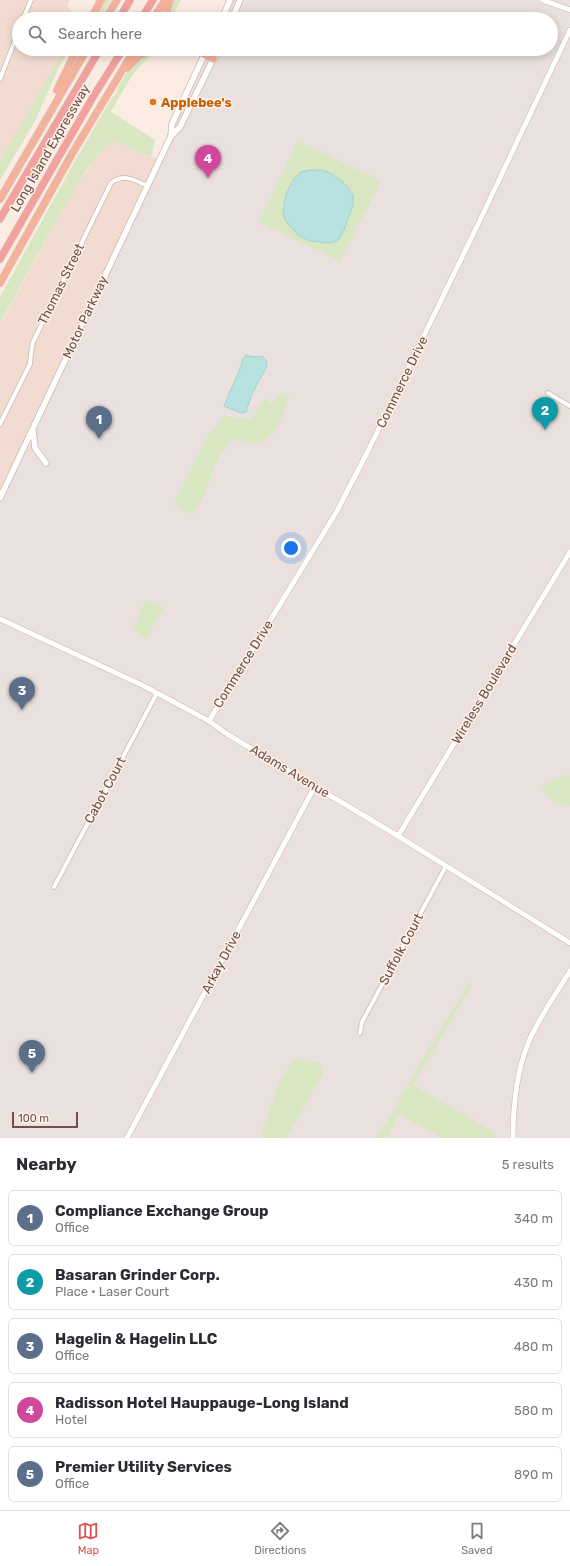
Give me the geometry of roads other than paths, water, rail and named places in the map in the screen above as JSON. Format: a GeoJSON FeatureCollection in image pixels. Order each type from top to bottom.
{"type":"FeatureCollection","features":[{"type":"Feature","properties":{"kind":"highway"},"geometry":{"type":"LineString","coordinates":[[95,12],[101,0]]}},
{"type":"Feature","properties":{"kind":"highway"},"geometry":{"type":"LineString","coordinates":[[109,12],[117,0]]}},
{"type":"Feature","properties":{"kind":"highway"},"geometry":{"type":"LineString","coordinates":[[123,12],[130,0]]}},
{"type":"Feature","properties":{"kind":"highway"},"geometry":{"type":"LineString","coordinates":[[145,12],[153,0]]}},
{"type":"Feature","properties":{"kind":"highway"},"geometry":{"type":"LineString","coordinates":[[157,12],[165,0]]}},
{"type":"Feature","properties":{"kind":"highway"},"geometry":{"type":"LineString","coordinates":[[167,12],[170,0]]}},
{"type":"Feature","properties":{"kind":"highway"},"geometry":{"type":"LineString","coordinates":[[38,132],[74,56]]}},
{"type":"Feature","properties":{"kind":"highway"},"geometry":{"type":"LineString","coordinates":[[0,199],[83,56]]}},
{"type":"Feature","properties":{"kind":"highway","name":"Long Island Expressway"},"geometry":{"type":"LineString","coordinates":[[0,219],[96,56]]}},
{"type":"Feature","properties":{"kind":"highway","name":"Long Island Expressway"},"geometry":{"type":"LineString","coordinates":[[0,259],[118,56]]}},
{"type":"Feature","properties":{"kind":"highway"},"geometry":{"type":"LineString","coordinates":[[0,284],[57,180],[131,56]]}},
{"type":"Feature","properties":{"kind":"highway"},"geometry":{"type":"LineString","coordinates":[[114,82],[132,62],[140,56]]}},
{"type":"Feature","properties":{"kind":"main road"},"geometry":{"type":"LineString","coordinates":[[225,12],[230,0]]}},
{"type":"Feature","properties":{"kind":"main road"},"geometry":{"type":"LineString","coordinates":[[235,12],[240,0]]}},
{"type":"Feature","properties":{"kind":"main road","name":"Motor Parkway"},"geometry":{"type":"LineString","coordinates":[[0,498],[148,186],[171,136],[172,124],[205,56]]}},
{"type":"Feature","properties":{"kind":"main road","name":"Motor Parkway"},"geometry":{"type":"LineString","coordinates":[[171,136],[180,127],[214,56]]}},
{"type":"Feature","properties":{"kind":"main road"},"geometry":{"type":"LineString","coordinates":[[33,429],[35,448],[46,463]]}},
{"type":"Feature","properties":{"kind":"street"},"geometry":{"type":"LineString","coordinates":[[26,12],[31,0]]}},
{"type":"Feature","properties":{"kind":"street"},"geometry":{"type":"LineString","coordinates":[[542,0],[554,2],[570,10]]}},
{"type":"Feature","properties":{"kind":"street","name":"Commerce Drive"},"geometry":{"type":"LineString","coordinates":[[558,55],[570,30]]}},
{"type":"Feature","properties":{"kind":"street"},"geometry":{"type":"LineString","coordinates":[[0,79],[12,48]]}},
{"type":"Feature","properties":{"kind":"street","name":"Commerce Drive"},"geometry":{"type":"LineString","coordinates":[[209,721],[337,511],[370,447],[558,56]]}},
{"type":"Feature","properties":{"kind":"street","name":"Thomas Street"},"geometry":{"type":"LineString","coordinates":[[0,424],[30,364],[33,342],[111,183],[120,178],[127,178],[148,186]]}},
{"type":"Feature","properties":{"kind":"street"},"geometry":{"type":"LineString","coordinates":[[548,393],[570,406]]}},
{"type":"Feature","properties":{"kind":"street","name":"Wireless Boulevard"},"geometry":{"type":"LineString","coordinates":[[398,836],[570,552]]}},
{"type":"Feature","properties":{"kind":"street","name":"Adams Avenue"},"geometry":{"type":"LineString","coordinates":[[0,619],[157,693],[209,721],[227,734],[398,836],[570,943]]}},
{"type":"Feature","properties":{"kind":"street","name":"Cabot Court"},"geometry":{"type":"LineString","coordinates":[[54,887],[157,693]]}},
{"type":"Feature","properties":{"kind":"street","name":"Arkay Drive"},"geometry":{"type":"LineString","coordinates":[[127,1138],[315,786]]}},
{"type":"Feature","properties":{"kind":"street","name":"Suffolk Court"},"geometry":{"type":"LineString","coordinates":[[360,1033],[362,1022],[446,866]]}},
{"type":"Feature","properties":{"kind":"street"},"geometry":{"type":"LineString","coordinates":[[513,1138],[515,1097],[524,1054],[536,1028],[570,971]]}},
{"type":"Feature","properties":{"kind":"water"},"geometry":{"type":"Polygon","coordinates":[[[323,170],[332,174],[344,183],[353,195],[353,205],[344,230],[338,240],[331,243],[309,241],[298,235],[285,220],[283,213],[286,194],[294,179],[301,172],[323,170]]]}},
{"type":"Feature","properties":{"kind":"water"},"geometry":{"type":"Polygon","coordinates":[[[246,355],[253,357],[262,356],[266,360],[267,366],[252,394],[246,412],[241,413],[224,406],[246,355]]]}},
{"type":"Feature","properties":{"kind":"place","name":"Applebee's"},"geometry":{"type":"Point","coordinates":[153,102]}},
{"type":"Feature","properties":{"kind":"place","name":"Radisson Hotel Hauppauge-Long Island"},"geometry":{"type":"Point","coordinates":[208,178]}},
{"type":"Feature","properties":{"kind":"place","name":"Basaran Grinder Corp."},"geometry":{"type":"Point","coordinates":[545,430]}},
{"type":"Feature","properties":{"kind":"place","name":"Compliance Exchange Group"},"geometry":{"type":"Point","coordinates":[99,439]}},
{"type":"Feature","properties":{"kind":"place","name":"Hagelin & Hagelin LLC"},"geometry":{"type":"Point","coordinates":[22,710]}},
{"type":"Feature","properties":{"kind":"place","name":"Premier Utility Services"},"geometry":{"type":"Point","coordinates":[32,1073]}}]}
